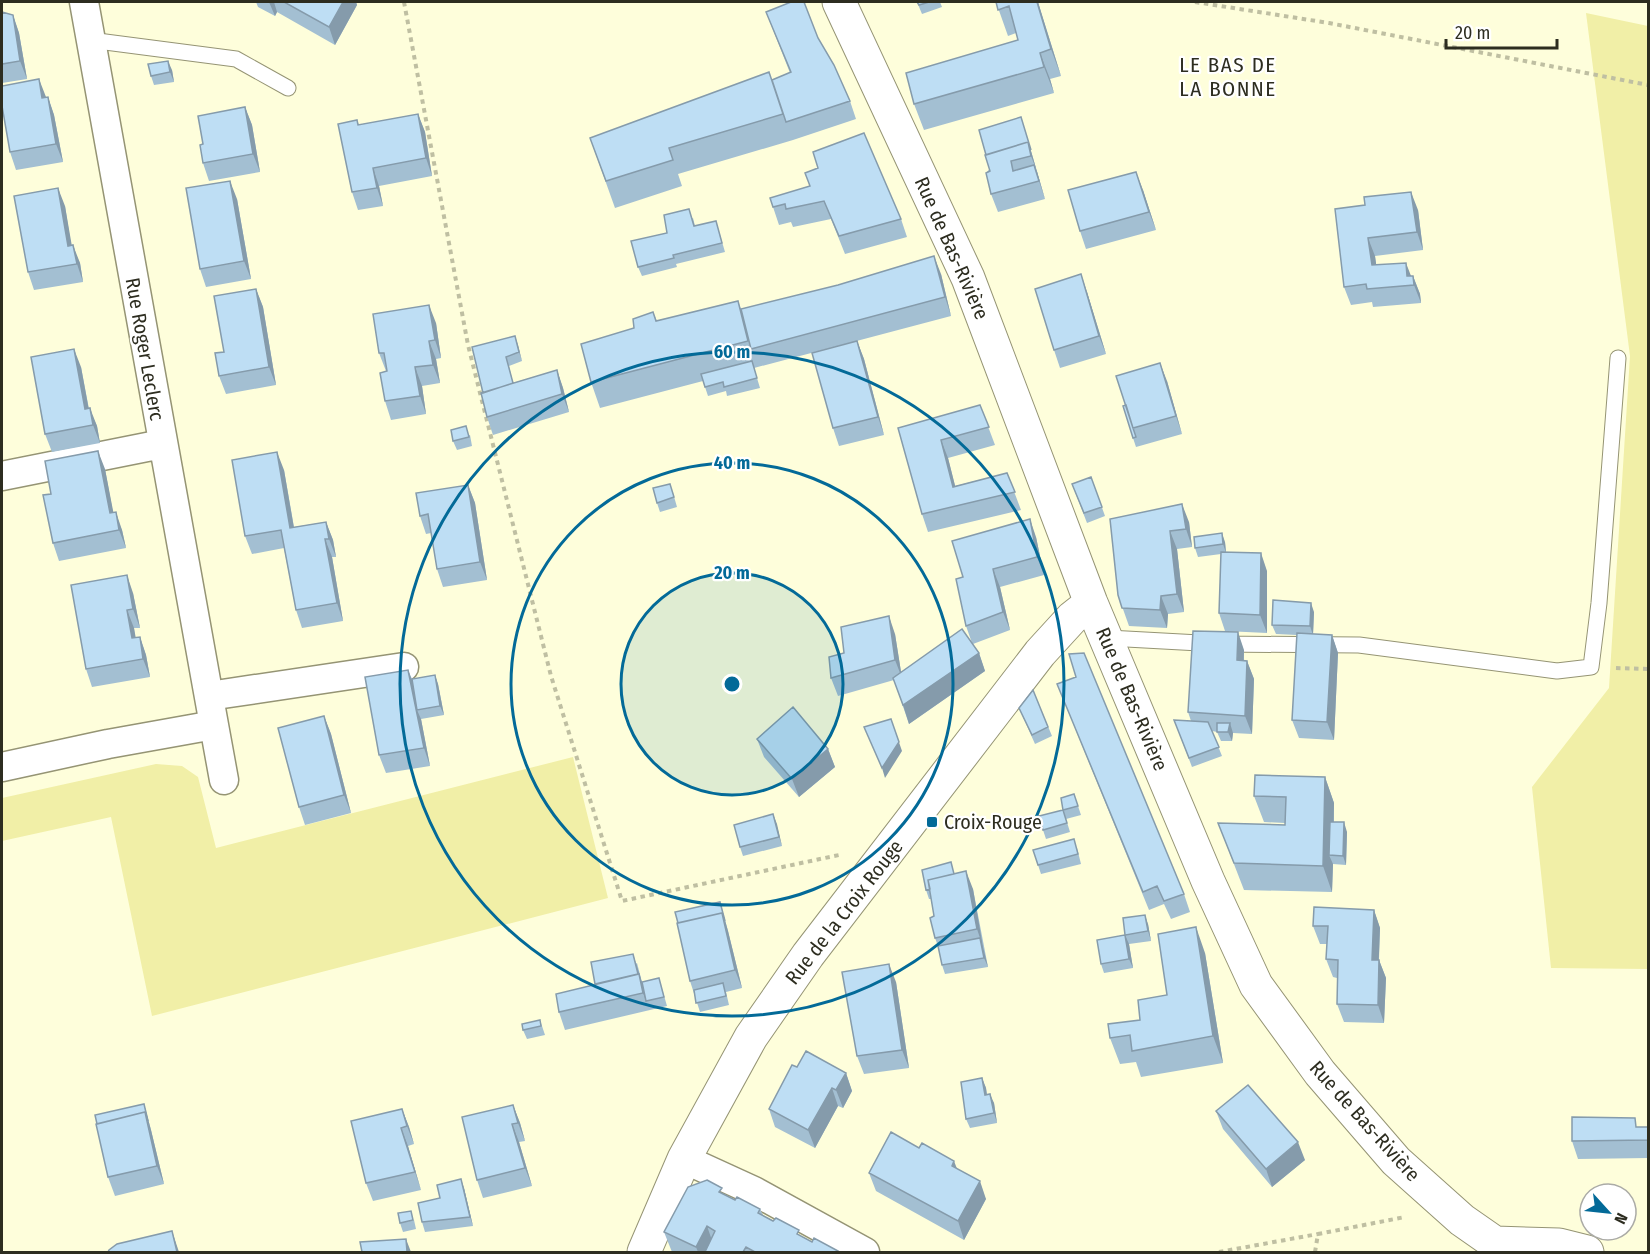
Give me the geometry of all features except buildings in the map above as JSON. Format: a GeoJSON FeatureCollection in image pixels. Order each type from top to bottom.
{"type":"FeatureCollection","features":[{"type":"Feature","properties":{"kind":"street","name":"Rue Roger Leclerc"},"geometry":{"type":"LineString","coordinates":[[84,2],[224,780]]}},
{"type":"Feature","properties":{"kind":"street","name":"Rue de Bas-Rivière"},"geometry":{"type":"LineString","coordinates":[[839,2],[968,278],[1091,603],[1108,638],[1208,881],[1256,985],[1320,1073],[1396,1161],[1495,1248],[1559,1245],[1587,1252]]}},
{"type":"Feature","properties":{"kind":"street"},"geometry":{"type":"LineString","coordinates":[[2,476],[143,450],[162,444]]}},
{"type":"Feature","properties":{"kind":"street","name":"Rue de la Croix Rouge"},"geometry":{"type":"LineString","coordinates":[[644,1252],[684,1159],[751,1036],[808,955],[1040,653],[1072,618],[1091,603]]}},
{"type":"Feature","properties":{"kind":"street"},"geometry":{"type":"LineString","coordinates":[[209,696],[404,667]]}},
{"type":"Feature","properties":{"kind":"street"},"geometry":{"type":"LineString","coordinates":[[2,767],[108,744],[214,725]]}},
{"type":"Feature","properties":{"kind":"street"},"geometry":{"type":"LineString","coordinates":[[684,1159],[754,1191],[865,1252]]}},
{"type":"Feature","properties":{"kind":"lane"},"geometry":{"type":"LineString","coordinates":[[90,40],[236,59],[288,88]]}},
{"type":"Feature","properties":{"kind":"lane"},"geometry":{"type":"LineString","coordinates":[[1108,638],[1218,644],[1359,645],[1557,672],[1591,667],[1618,358]]}},
{"type":"Feature","properties":{"kind":"path"},"geometry":{"type":"LineString","coordinates":[[404,2],[468,345],[551,676],[622,901],[841,854]]}},
{"type":"Feature","properties":{"kind":"path"},"geometry":{"type":"LineString","coordinates":[[1195,2],[1329,23],[1648,85]]}},
{"type":"Feature","properties":{"kind":"path"},"geometry":{"type":"LineString","coordinates":[[1219,1252],[1447,1208]]}},
{"type":"Feature","properties":{"kind":"path"},"geometry":{"type":"LineString","coordinates":[[1315,1252],[1318,1234]]}},
{"type":"Feature","properties":{"kind":"shaded area"},"geometry":{"type":"Polygon","coordinates":[[[1586,13],[1648,26],[1648,969],[1551,968],[1532,787],[1609,688],[1630,356],[1586,13]]]}},
{"type":"Feature","properties":{"kind":"shaded area"},"geometry":{"type":"Polygon","coordinates":[[[573,757],[608,898],[152,1016],[111,817],[2,841],[2,798],[156,764],[182,766],[198,777],[216,848],[573,757]]]}},
{"type":"Feature","properties":{"kind":"place","name":"Croix-Rouge"},"geometry":{"type":"Point","coordinates":[932,822]}},
{"type":"Feature","properties":{"kind":"district","name":"LE BAS DE LA BONNE"},"geometry":{"type":"Point","coordinates":[1228,77]}}]}
